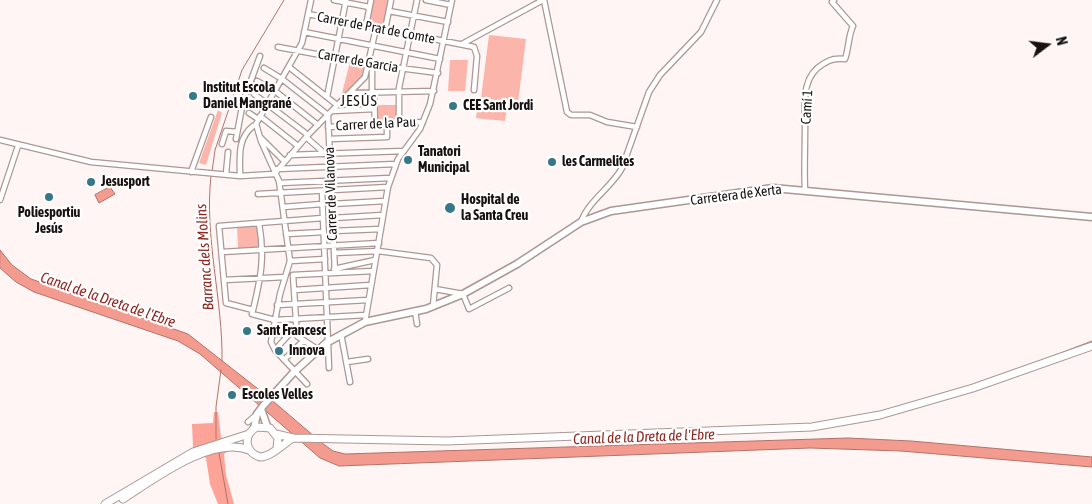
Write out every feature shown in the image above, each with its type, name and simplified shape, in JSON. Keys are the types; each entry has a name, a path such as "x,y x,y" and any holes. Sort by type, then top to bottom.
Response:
{"main road":[{"name":"Carretera de Xerta","path":"366,318 415,311 464,294 517,264 580,222 611,211 772,188 1092,217"},
{"path":"249,450 248,434 270,399 317,349 366,318"},
{"path":"261,412 267,426 276,434 293,438 447,441 812,427 887,413 1006,378 1092,346"},
{"path":"252,425 267,426"},
{"path":"105,504 193,452 248,434"},
{"path":"276,434 277,448"},
{"path":"114,504 196,456 228,446 249,450 256,456 264,457 293,438"}],"street":[{"path":"307,384 275,350 272,342 277,305 290,261 280,183 274,174 274,168 259,136 256,124 298,50 311,0"},
{"path":"334,0 369,6"},
{"path":"366,25 371,0"},
{"path":"385,30 391,0"},
{"path":"399,123 399,92 417,0"},
{"path":"259,223 264,250 261,278 252,314 275,320 327,317 366,318 390,178 403,152 423,122 434,92 452,3 426,0"},
{"path":"462,44 544,0 567,112 571,115 590,115 607,122 638,126"},
{"path":"580,222 603,191 617,178 638,126 642,108 649,92 660,75 701,32 717,0"},
{"name":"Camí 1","path":"805,190 804,108 809,80 817,68 824,63 836,58 845,59 849,48 849,36 854,26 841,14 832,2 834,0"},
{"path":"327,97 346,1"},
{"path":"389,11 448,22"},
{"name":"Carrer de Prat de Comte","path":"308,14 462,44"},
{"path":"375,124 371,64 376,28"},
{"path":"304,32 440,59"},
{"path":"462,44 474,47 477,51 474,90"},
{"name":"Carrer de Garcia","path":"278,46 371,64 438,73"},
{"path":"236,139 242,102 260,56"},
{"path":"274,174 290,154 365,77 371,64"},
{"path":"289,67 338,105"},
{"path":"264,68 282,79 328,115"},
{"path":"258,80 318,125"},
{"path":"350,93 434,92"},
{"path":"254,94 268,103 324,153"},
{"path":"332,111 374,109"},
{"path":"249,113 259,117 298,146"},
{"name":"Carrer de Vilanova","path":"328,115 334,271"},
{"path":"191,172 212,117"},
{"name":"Carrer de la Pau","path":"328,127 423,122"},
{"path":"329,139 387,137 387,123"},
{"path":"240,176 240,148 245,133 253,126"},
{"path":"222,144 226,131 237,132"},
{"path":"259,136 284,161"},
{"path":"0,140 18,146 91,162 240,176 274,174"},
{"path":"0,200 18,146"},
{"path":"232,147 240,148"},
{"path":"226,174 228,152"},
{"path":"290,154 403,152"},
{"path":"277,169 396,164"},
{"path":"280,183 390,178"},
{"path":"258,194 388,188"},
{"path":"322,191 328,302 329,368"},
{"path":"332,204 385,201"},
{"path":"283,207 322,204"},
{"path":"332,218 383,215"},
{"path":"253,310 226,303 219,226 323,218"},
{"path":"333,231 381,229"},
{"path":"286,234 324,232"},
{"path":"222,252 379,243"},
{"path":"334,253 378,251 432,258 436,263 433,306"},
{"path":"290,261 325,259"},
{"path":"317,349 303,341 297,333 293,275 326,274 376,260"},
{"path":"334,271 373,271"},
{"path":"224,280 285,277"},
{"path":"294,290 371,285"},
{"path":"435,289 464,294 469,309 509,288"},
{"path":"277,305 368,300"},
{"path":"415,311 417,324"},
{"path":"273,334 327,332"},
{"path":"275,350 290,333"},
{"path":"341,334 350,382"},
{"path":"284,360 303,341"},
{"path":"347,362 368,359"}],"shaded area":[{"path":"373,0 390,0 383,27 368,23"},
{"path":"489,35 526,39 518,103 481,98"},
{"path":"450,60 468,60 465,91 448,91"},
{"path":"350,62 367,65 364,76 341,97"},
{"path":"478,104 507,107 505,121 476,118"},
{"path":"376,105 397,105 397,119 376,120"},
{"path":"218,110 222,113 206,165 199,163"},
{"path":"110,187 115,194 99,203 95,195"},
{"path":"255,224 258,227 260,245 257,248 238,249 237,226"},
{"path":"0,250 12,265 31,279 188,334 267,396 322,443 333,451 345,454 848,438 911,441 1092,457 1092,467 901,451 810,448 339,466 320,458 200,354 178,341 34,292 16,282 0,268"},
{"path":"214,412 218,412 221,437 231,449 224,454 226,475 234,504 218,504 210,484 206,458 193,447 192,424 213,423"}],"waterway":[{"name":"Barranc dels Molins","path":"212,172 215,150 242,70 284,0"},
{"name":"Barranc dels Molins","path":"211,176 210,222 222,338 222,361"},
{"path":"1053,356 1092,341"},
{"name":"Barranc dels Molins","path":"216,439 216,407 221,370"},
{"name":"Barranc dels Molins","path":"219,453 228,504"}],"place":[{"name":"Institut Escola Daniel Mangrané","path":"193,96"},
{"name":"CEE Sant Jordi","path":"453,106"},
{"name":"Tanatori Municipal","path":"408,160"},
{"name":"les Carmelites","path":"552,162"},
{"name":"Jesusport","path":"91,182"},
{"name":"Poliesportiu Jesús","path":"49,197"},
{"name":"Hospital de la Santa Creu","path":"450,208"},
{"name":"Sant Francesc","path":"247,331"},
{"name":"Innova","path":"279,351"},
{"name":"Escoles Velles","path":"232,395"}],"district":[{"name":"JESÚS","path":"359,101"}],"water label":[{"name":"Canal de la Dreta de l'Ebre","path":"108,300"},
{"name":"Canal de la Dreta de l'Ebre","path":"644,437"}]}
